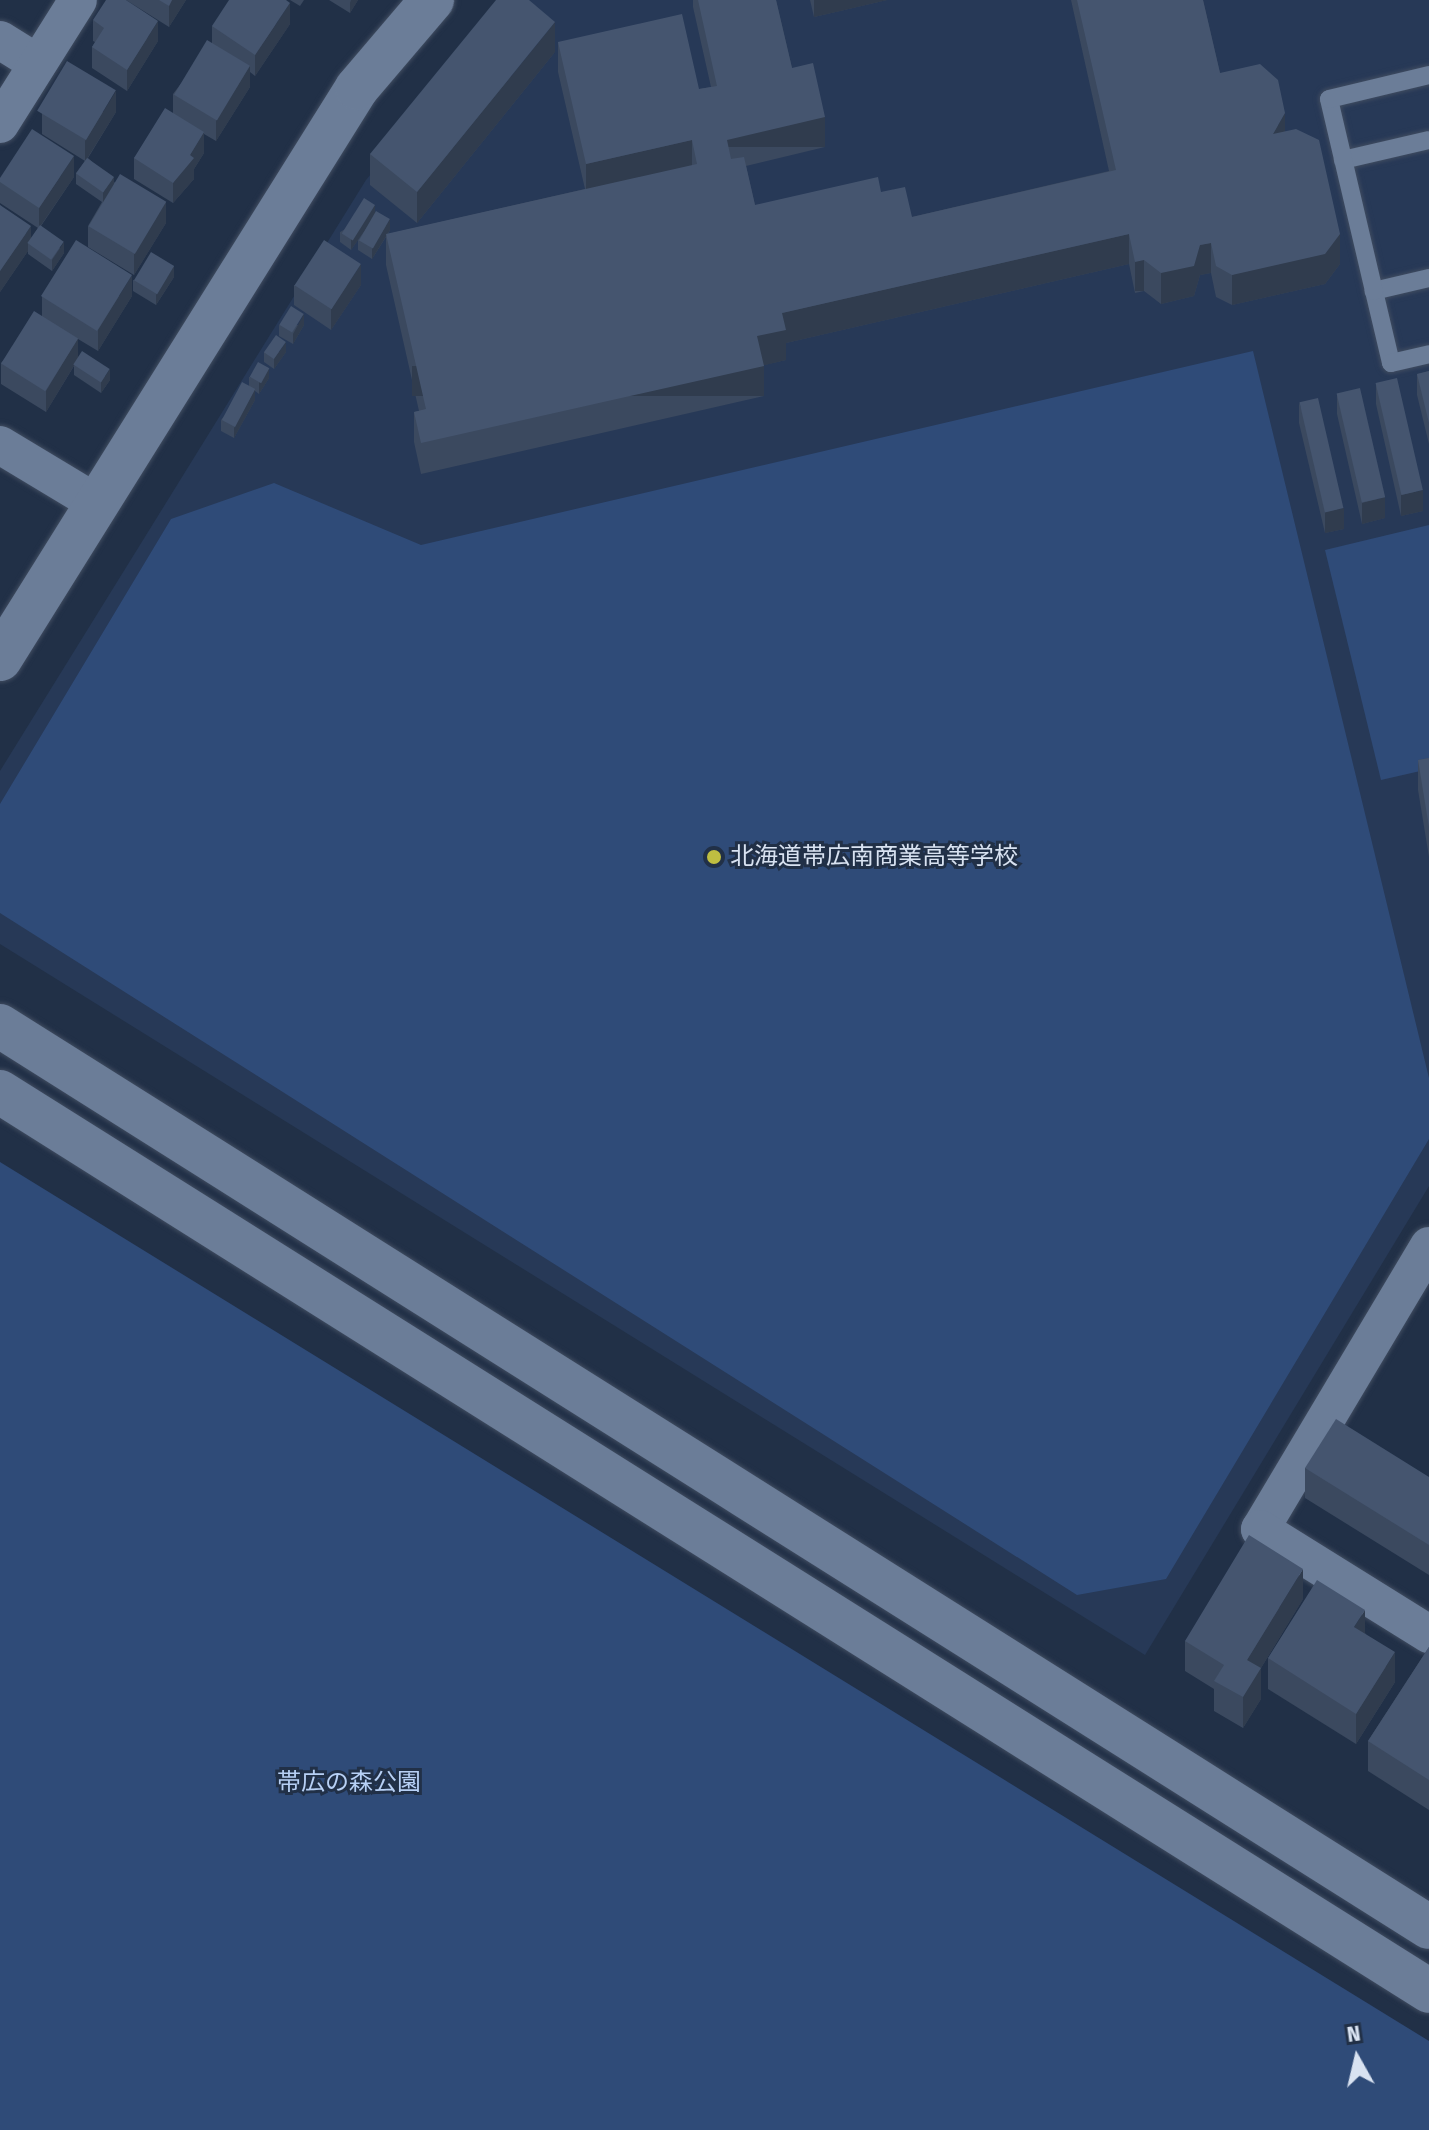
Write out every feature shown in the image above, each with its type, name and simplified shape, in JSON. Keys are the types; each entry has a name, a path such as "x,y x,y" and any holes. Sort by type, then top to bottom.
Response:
{"street":[{"path":"0,124 78,0"},
{"path":"0,659 357,88 432,0"},
{"path":"0,40 37,63"},
{"path":"0,445 96,503"},
{"path":"0,1026 1429,1927"},
{"path":"0,1092 1428,1987"},
{"path":"1429,1246 1260,1529 1429,1634"}],"lane":[{"path":"1429,75 1329,99 1391,363 1429,354"},
{"path":"1343,160 1429,140"},
{"path":"1374,291 1429,278"}],"shaded area":[{"name":"北海道帯広南商業高等学校","path":"515,0 1429,0 1429,1186 1145,1655 0,944 0,771 366,180"}],"green space":[{"name":"北海道帯広南商業高等学校","path":"1253,351 1429,1078 1429,1139 1166,1579 1077,1595 0,913 0,804 171,519 274,483 421,545"},
{"path":"1429,525 1429,769 1381,780 1325,550"},
{"name":"帯広の森公園","path":"0,1162 1429,2041 1429,2130 0,2130"}],"building":[{"path":"106,0 126,0 158,21 127,70 92,47 104,28 93,20"},
{"path":"229,0 286,0 290,3 255,55 212,26"},
{"path":"496,0 529,0 555,22 417,192 370,154"},
{"path":"698,0 776,0 792,68 813,63 825,117 727,140 731,159 744,157 755,205 878,177 881,192 905,187 912,217 1116,170 1077,0 1203,0 1220,73 1260,64 1278,80 1285,113 1273,134 1296,129 1319,140 1340,234 1325,254 1232,275 1216,266 1211,243 1200,245 1194,266 1161,273 1144,260 1135,262 1129,234 782,313 786,330 757,336 764,366 421,443 414,412 426,409 386,234 697,164 692,140 586,164 558,42 682,14 699,89 717,86"},
{"path":"207,40 250,66 217,121 174,95"},
{"path":"67,61 116,90 86,140 37,111"},
{"path":"165,108 204,132 190,155 194,158 173,183 134,158"},
{"path":"32,129 74,156 39,208 0,182"},
{"path":"87,158 114,177 103,192 76,174"},
{"path":"120,174 166,202 135,254 89,226"},
{"path":"364,198 375,205 353,241 342,234"},
{"path":"0,205 31,226 0,271"},
{"path":"376,211 390,219 373,248 359,240"},
{"path":"40,225 64,242 51,260 27,243"},
{"path":"76,240 132,275 97,331 41,296"},
{"path":"324,240 361,264 331,309 295,285"},
{"path":"151,252 174,266 157,294 134,280"},
{"path":"291,306 304,314 292,333 279,325"},
{"path":"34,311 78,339 45,391 1,364"},
{"path":"276,335 286,342 274,359 264,352"},
{"path":"82,351 110,369 101,382 73,364"},
{"path":"258,362 269,368 261,383 250,377"},
{"path":"1429,371 1429,423 1417,374"},
{"path":"1397,378 1423,490 1401,495 1376,383"},
{"path":"242,382 255,389 235,427 222,420"},
{"path":"1360,388 1385,497 1362,503 1337,393"},
{"path":"1318,398 1343,508 1325,512 1299,402"},
{"path":"1429,758 1429,827 1418,760"},
{"path":"1336,1419 1429,1477 1429,1545 1305,1468"},
{"path":"1249,1535 1303,1569 1247,1660 1261,1668 1243,1697 1214,1681 1224,1665 1185,1641"},
{"path":"1317,1580 1365,1610 1354,1627 1395,1652 1356,1714 1268,1658"},
{"path":"1429,1647 1429,1780 1368,1741"}],"place":[{"name":"北海道帯広南商業高等学校","path":"714,857"}]}
